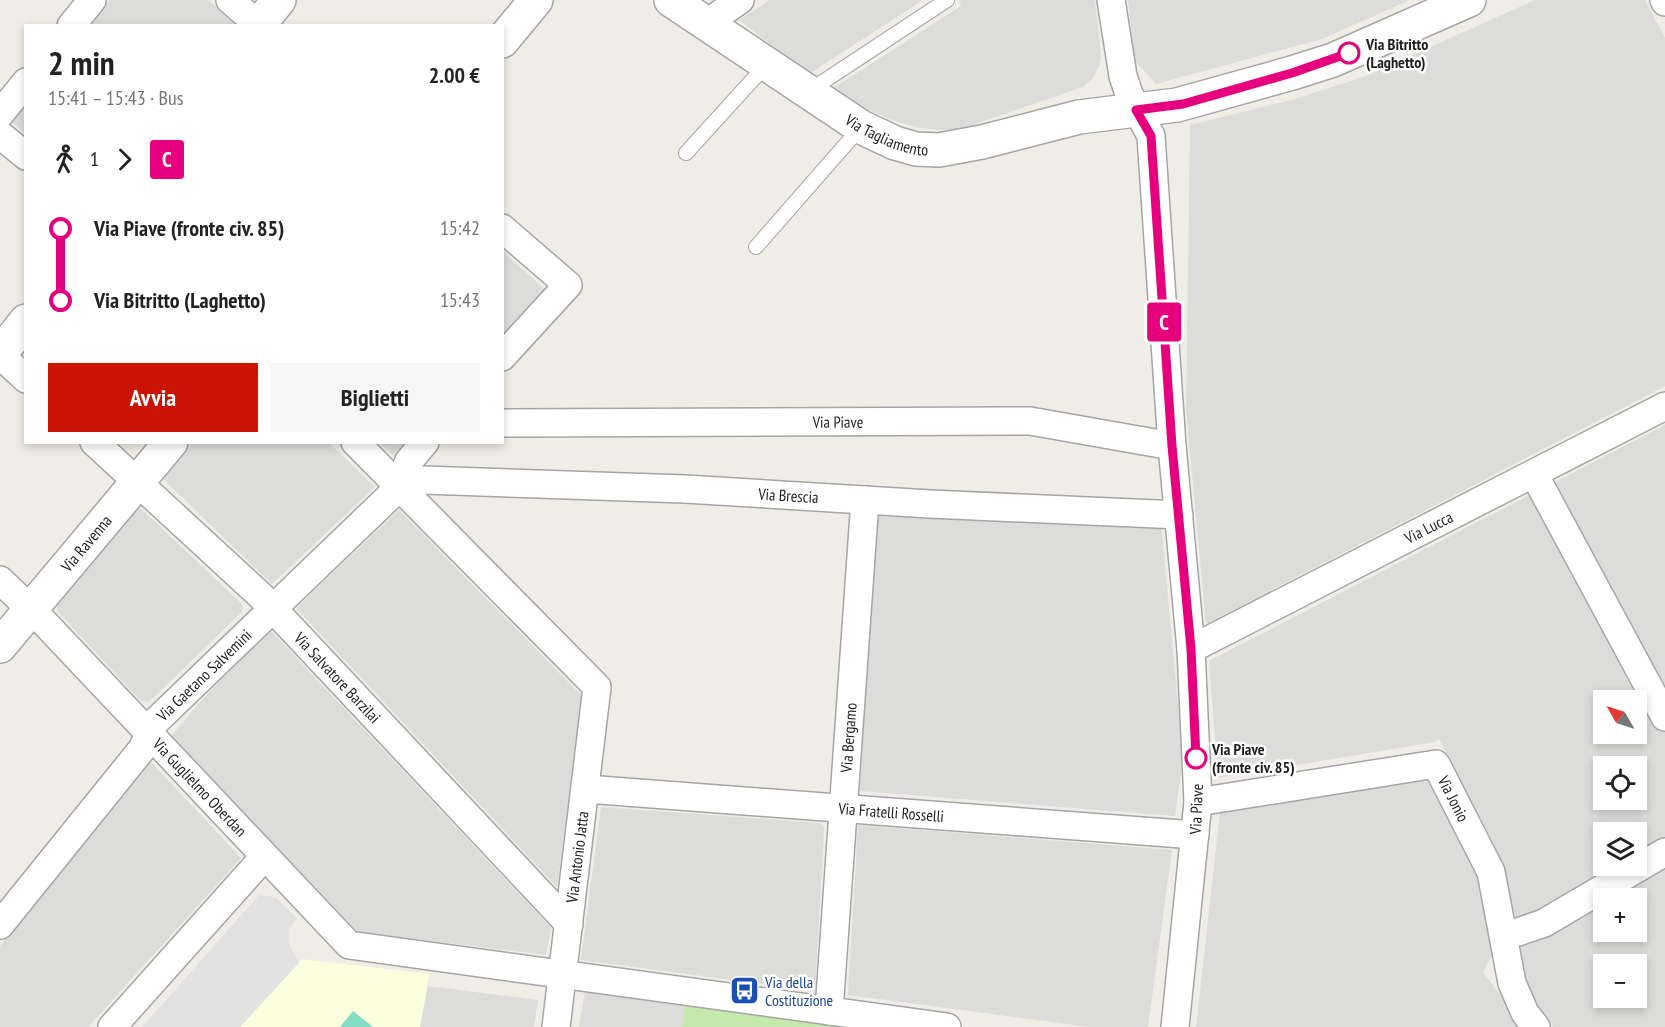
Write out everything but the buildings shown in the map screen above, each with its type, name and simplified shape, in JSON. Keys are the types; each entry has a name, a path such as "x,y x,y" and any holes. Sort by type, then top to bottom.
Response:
{"street":[{"path":"73,24 92,0"},
{"path":"230,0 264,19"},
{"path":"504,39 536,0"},
{"name":"Via Tagliamento","path":"671,0 861,127 895,143 916,149 939,150 974,144 1079,117 1183,104 1323,63 1469,0"},
{"path":"707,23 740,0"},
{"name":"Via Piave","path":"1111,0 1123,76 1136,110 1151,136 1172,446 1191,649 1198,802 1175,1027"},
{"path":"0,114 24,84"},
{"path":"0,135 24,154"},
{"path":"504,230 568,285 504,355"},
{"path":"24,324 0,355 24,377"},
{"name":"Via Lucca","path":"1191,649 1665,406"},
{"name":"Via Piave","path":"504,423 1030,421 1172,446"},
{"name":"Via Salvatore Barzilai","path":"96,444 272,608 569,924"},
{"name":"Via Ravenna","path":"0,646 169,444"},
{"path":"358,444 399,484"},
{"name":"Via Gaetano Salvemini","path":"0,925 142,749 155,722 389,497 399,484 409,461 423,444"},
{"path":"1534,474 1665,717"},
{"name":"Via Brescia","path":"399,484 424,480 447,480 685,489 1179,515"},
{"name":"Via Antonio Jatta","path":"399,484 597,687 556,1027"},
{"name":"Via Bergamo","path":"829,1011 865,500"},
{"name":"Via Guglielmo Oberdan","path":"0,580 349,945 563,974"},
{"name":"Via Jonio","path":"1198,802 1436,764 1491,872 1512,982 1525,1013 1536,1027"},
{"name":"Via Fratelli Rosselli","path":"586,789 1195,835"},
{"path":"1503,933 1518,932 1544,923 1665,852"},
{"path":"112,1027 264,857"},
{"path":"563,974 947,1027"}],"lane":[{"path":"807,92 947,0"},
{"path":"686,153 767,64"},
{"path":"756,247 861,127"}],"shaded area":[{"path":"110,0 208,0 238,24 91,24"},
{"path":"770,0 923,0 809,74 739,20"},
{"path":"959,0 1095,0 1101,56 1093,78 1083,87 955,131 919,128 892,120 832,89 961,6"},
{"path":"1128,0 1410,0 1322,39 1156,84 1135,61"},
{"path":"1535,0 1645,0 1665,38 1665,386 1206,624 1186,409 1190,125 1295,99 1366,76"},
{"path":"24,106 24,132 12,122"},
{"path":"504,253 547,291 504,340"},
{"path":"1665,425 1665,1027 1553,1027 1533,1000 1526,980 1515,916 1492,840 1439,739 1434,742 1218,778 1209,661"},
{"path":"192,444 330,444 375,487 272,584 163,479"},
{"path":"381,444 411,444 397,459"},
{"path":"139,507 243,607 242,612 149,702 141,701 58,612 57,607"},
{"path":"399,510 582,696 557,887 296,608"},
{"path":"877,510 1161,523 1183,758 1175,816 860,791"},
{"path":"271,631 551,928 546,955 358,932 171,736 208,693"},
{"path":"151,762 241,858 88,1027 0,1027 0,946"},
{"path":"1428,778 1476,865 1495,951 1483,972 1524,1027 1196,1027 1220,813"},
{"path":"601,807 823,825 815,991 581,960"},
{"path":"858,825 1172,850 1148,1027 1089,1027 848,995"},
{"path":"259,895 275,897 297,918 290,928 289,935 290,946 299,963 240,1027 142,1027"},
{"path":"302,959 429,974 420,1027 240,1027"},
{"path":"428,986 538,1000 534,1027 420,1027"},
{"path":"585,991 685,1005 682,1027 579,1027"}],"green space":[{"path":"685,1005 853,1027 682,1027"},
{"path":"353,1011 373,1027 340,1027"}],"bus line":[{"name":"C","path":"1196,758 1191,649 1172,446 1151,136 1136,110 1183,104 1292,73 1349,53"}],"place":[{"name":"Via Bitritto (Laghetto)","path":"1349,53"},
{"name":"Via Piave (fronte civ. 85)","path":"1196,758"},
{"name":"Via della Costituzione","path":"744,991"}]}
